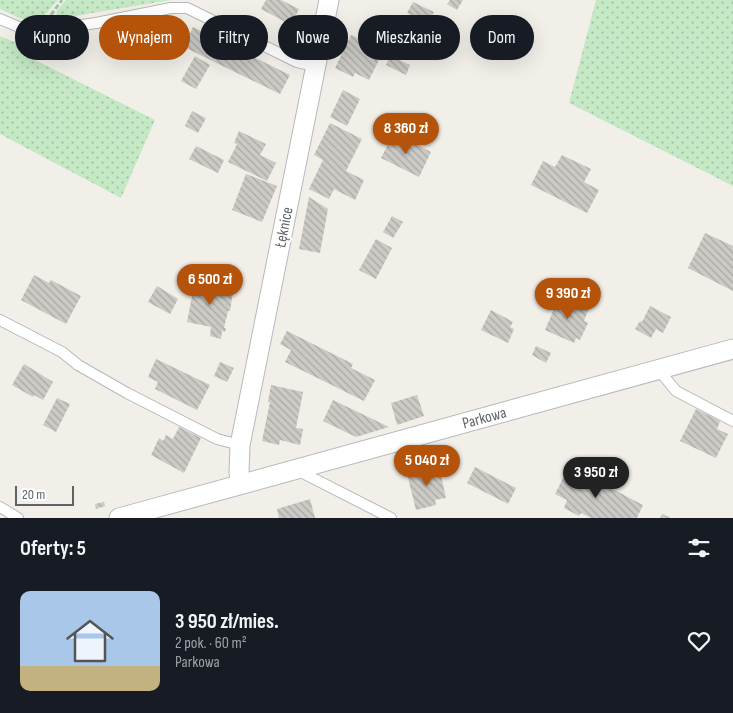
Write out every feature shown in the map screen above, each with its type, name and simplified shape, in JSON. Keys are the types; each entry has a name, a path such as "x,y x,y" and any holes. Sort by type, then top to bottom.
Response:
{"street":[{"name":"Łęknice","path":"241,483 238,462 240,445 329,0"},
{"name":"Parkowa","path":"120,518 294,468 733,349"}],"lane":[{"path":"0,19 24,29 41,31 96,23 171,8 187,8 297,62 316,66"},
{"path":"0,320 62,352 82,368 172,417 217,439 240,445"},
{"path":"658,369 676,391 733,421"},
{"path":"294,468 391,518"},
{"path":"0,507 18,518"}],"green space":[{"path":"0,0 58,0 44,15 15,16 0,9"},
{"path":"66,0 171,0 80,15 56,15 57,11"},
{"path":"596,0 733,0 733,186 569,103"},
{"path":"0,36 15,42 15,60 35,60 155,120 121,198 0,134"}],"building":[{"path":"266,0 281,0 299,9 296,15 278,15 278,18 261,9"},
{"path":"450,0 463,0 457,10 447,4"},
{"path":"413,2 434,12 432,15 411,15 407,13"},
{"path":"193,27 200,30 200,55 190,50 190,34"},
{"path":"351,35 358,38 358,60 379,60 369,80 355,73 353,77 335,68 339,60 348,60 348,41"},
{"path":"195,56 210,65 196,89 181,81"},
{"path":"211,60 260,60 290,75 280,94"},
{"path":"388,60 399,60 410,65 406,75 386,65"},
{"path":"343,90 360,99 347,126 330,117"},
{"path":"192,111 206,118 198,133 185,126"},
{"path":"330,123 362,139 346,171 364,180 355,200 334,189 329,199 309,189 323,160 314,155"},
{"path":"239,131 266,144 260,155 276,163 267,181 228,162 237,144 234,143"},
{"path":"394,133 431,152 419,177 381,158"},
{"path":"196,146 224,160 218,173 189,159"},
{"path":"562,155 591,169 584,182 599,190 587,213 531,185 543,161 555,167"},
{"path":"246,174 277,186 262,222 232,210"},
{"path":"309,197 328,209 320,253 299,249"},
{"path":"392,216 403,222 393,238 383,232"},
{"path":"705,233 733,246 733,291 688,268"},
{"path":"376,239 392,248 376,279 359,270"},
{"path":"34,275 49,283 51,280 81,296 66,324 21,300"},
{"path":"202,276 218,280 216,288 228,289 233,292 230,311 228,311 224,328 226,328 225,332 222,331 221,339 210,336 211,327 187,322 195,283 200,284"},
{"path":"157,286 178,299 170,314 148,302"},
{"path":"560,295 589,308 584,321 588,323 580,340 576,338 574,343 545,330"},
{"path":"650,306 671,317 663,333 656,329 651,338 635,329 640,321 642,322"},
{"path":"491,310 513,322 510,327 514,329 508,343 481,330"},
{"path":"287,331 353,364 351,368 375,380 364,401 285,362 291,350 280,344"},
{"path":"536,346 551,353 546,363 532,355"},
{"path":"156,359 210,385 197,410 155,389 158,382 148,377"},
{"path":"220,362 234,368 227,382 214,376"},
{"path":"24,364 53,382 43,400 34,395 33,397 12,385"},
{"path":"271,385 303,392 296,428 303,429 300,445 280,440 279,445 262,441 270,402 268,402"},
{"path":"417,395 424,416 397,425 391,403"},
{"path":"57,398 70,404 56,432 43,425"},
{"path":"333,400 389,427 356,437 323,421"},
{"path":"696,409 720,421 717,429 728,434 716,458 680,441"},
{"path":"179,427 201,438 184,473 151,455 159,438 163,441 166,435 173,439"},
{"path":"439,466 446,498 435,500 436,505 416,510 407,474"},
{"path":"475,467 516,488 508,504 467,483"},
{"path":"573,472 584,478 586,475 643,505 637,518 591,518 581,513 579,516 564,508 567,500 555,494 564,476"},
{"path":"310,499 315,518 279,518 277,509"},
{"path":"104,502 105,506 96,509 95,504"},
{"path":"662,514 671,518 660,518"}]}
